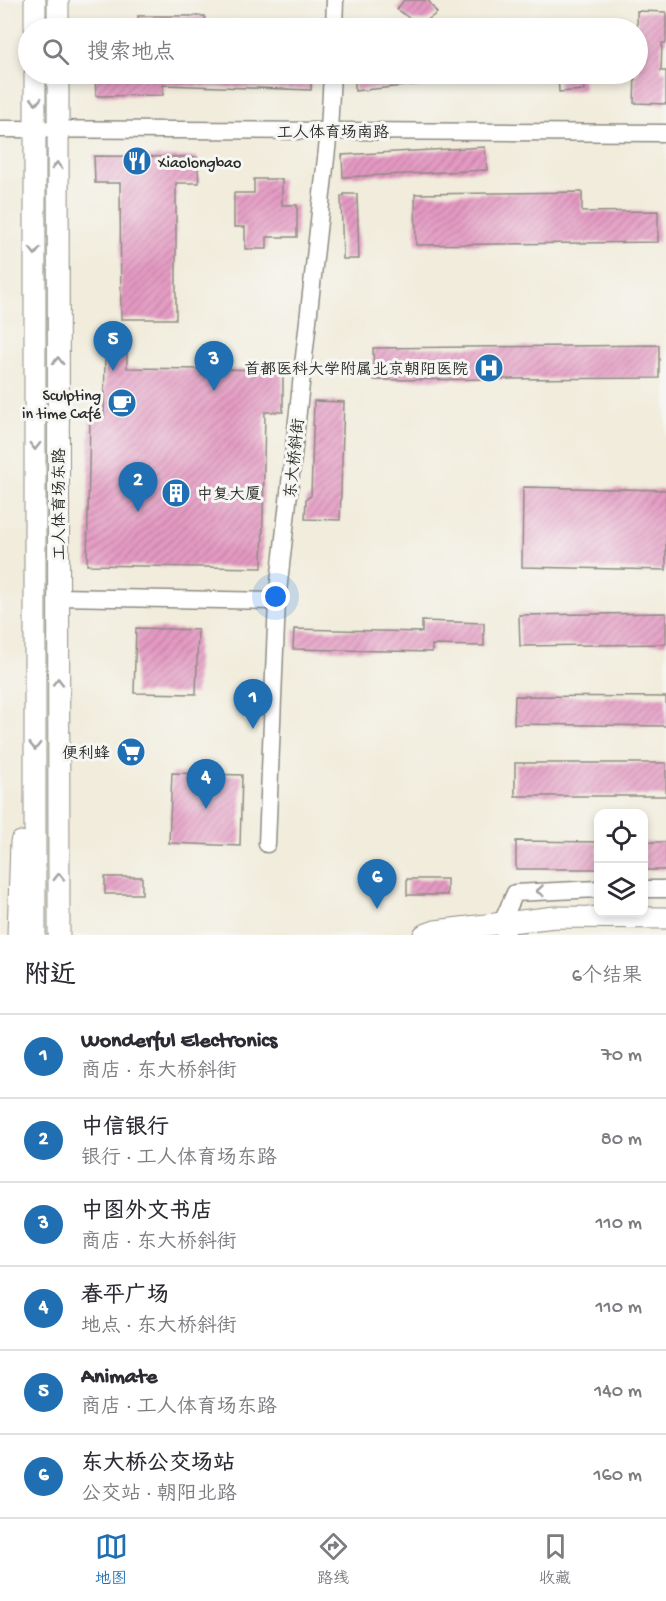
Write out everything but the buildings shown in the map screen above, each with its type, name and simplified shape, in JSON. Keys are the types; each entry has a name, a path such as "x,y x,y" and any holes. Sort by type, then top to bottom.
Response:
{"main road":[{"path":"35,0 35,18"},
{"path":"58,0 58,18"},
{"name":"工人体育场东路","path":"35,84 35,935"},
{"name":"工人体育场东路","path":"58,84 59,935"},
{"path":"18,935 21,831 35,813"},
{"path":"502,931 555,917 666,918"},
{"path":"424,935 435,932 502,931 535,935"}],"street":[{"path":"334,18 335,0"},
{"name":"东大桥斜街","path":"267,844 277,601 329,131 331,84"},
{"name":"工人体育场南路","path":"0,129 666,133"},
{"path":"58,597 277,601"},
{"path":"502,931 515,893 594,889"},
{"path":"648,889 666,889"}],"place":[{"name":"Xiaolongbao","path":"137,161"},
{"name":"首都医科大学附属北京朝阳医院","path":"489,368"},
{"name":"Animate","path":"113,371"},
{"name":"中图外文书店","path":"214,391"},
{"name":"Sculpting in time Café","path":"122,403"},
{"name":"中复大厦","path":"176,493"},
{"name":"中信银行","path":"138,512"},
{"name":"Wonderful Electronics","path":"253,729"},
{"name":"便利蜂","path":"131,752"},
{"name":"春平广场","path":"206,809"},
{"name":"东大桥公交场站","path":"377,909"}]}
